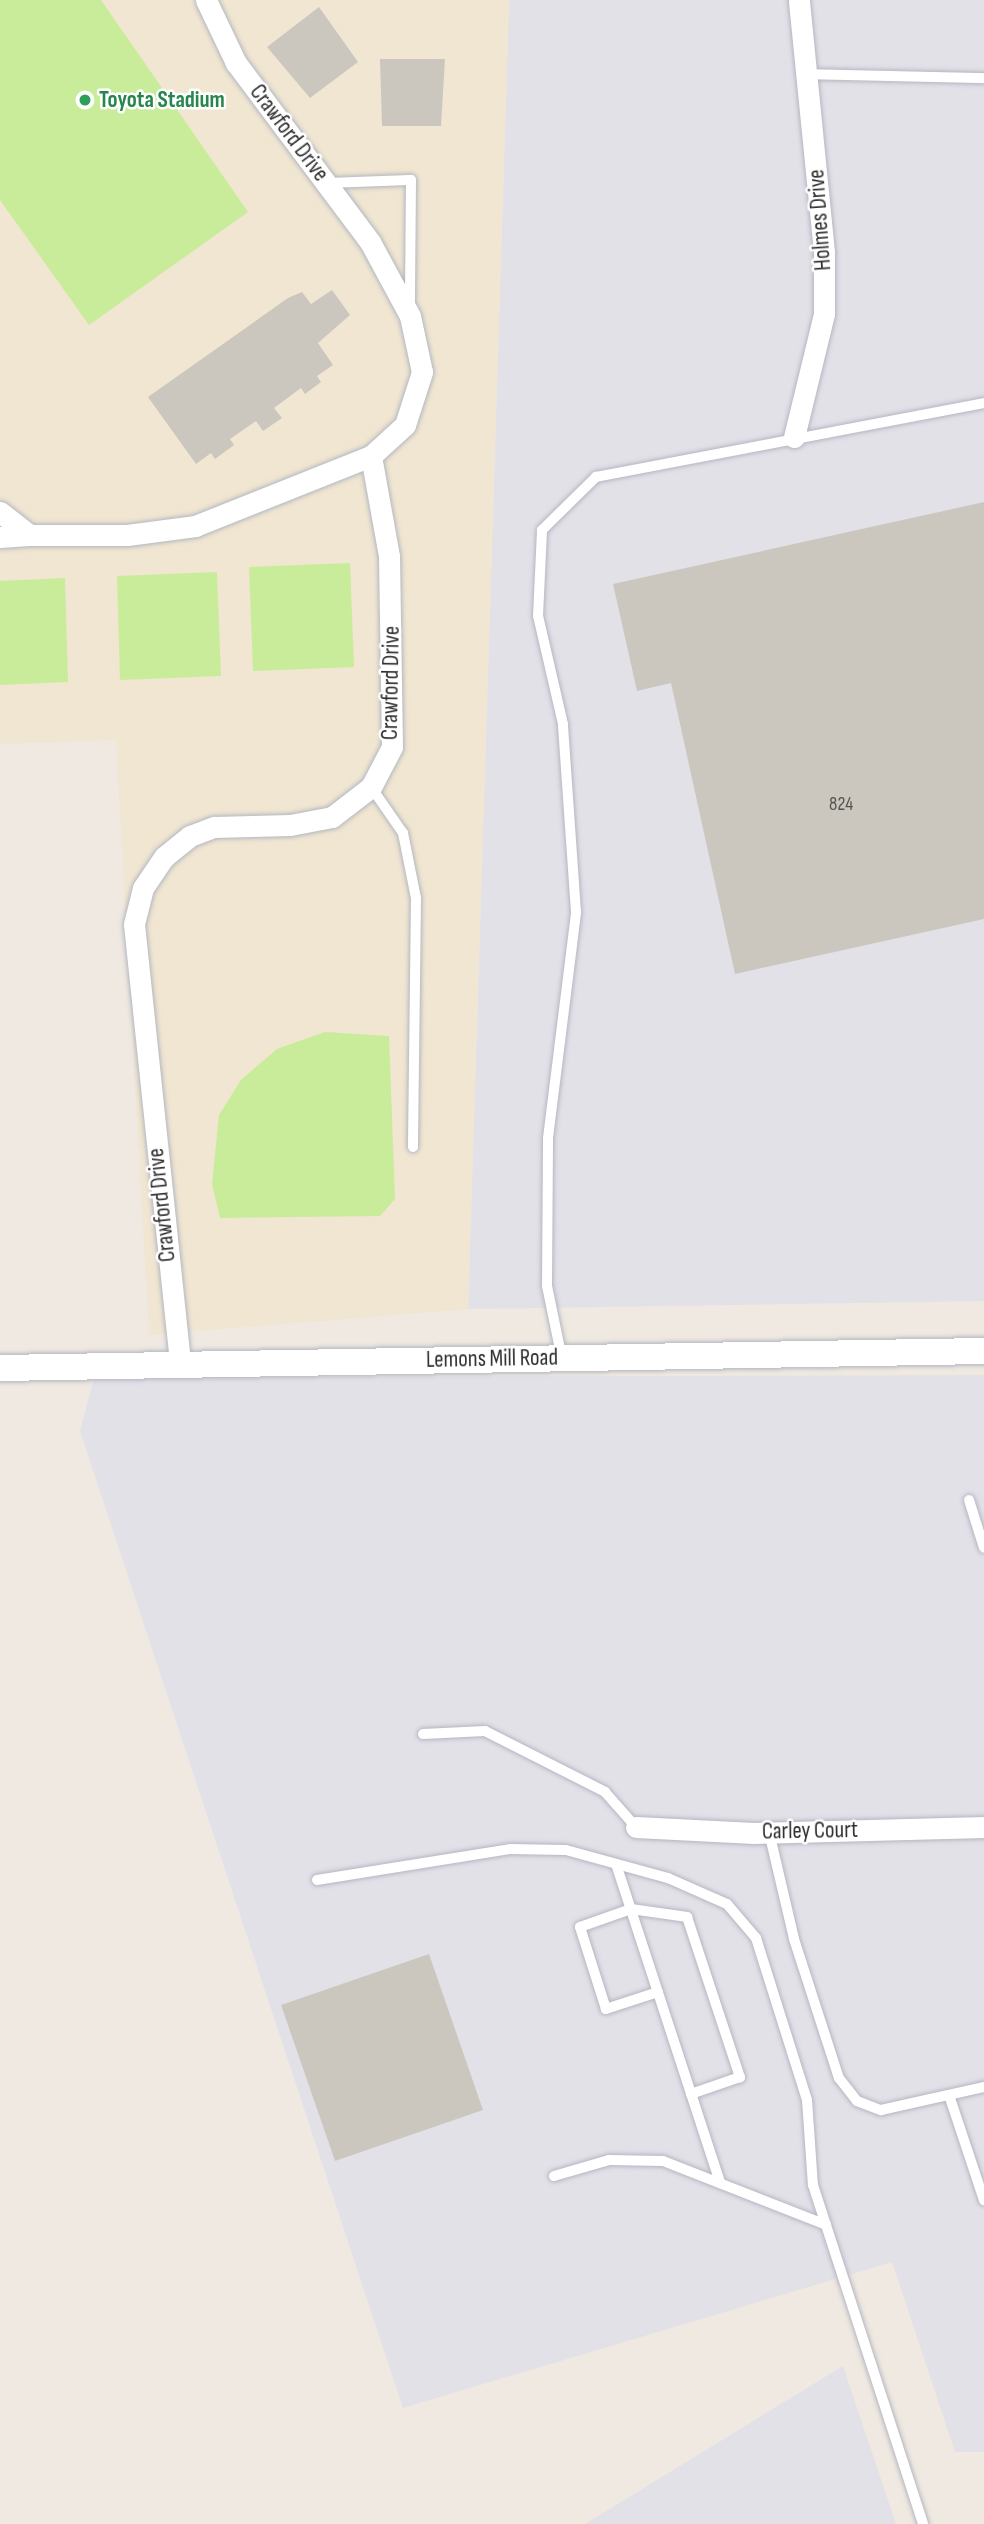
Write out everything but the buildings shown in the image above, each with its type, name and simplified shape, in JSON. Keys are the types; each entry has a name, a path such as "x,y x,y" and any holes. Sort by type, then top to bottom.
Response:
{"street":[{"name":"Crawford Drive","path":"180,1362 137,980 134,924 143,888 164,857 190,836 214,827 290,824 332,817 372,787 392,747 394,685 389,556 370,456 405,425 422,372 410,316 370,242 236,63 206,0"},
{"name":"Holmes Drive","path":"794,437 824,314 824,252 799,0"},
{"path":"0,537 127,535 195,526 370,456"},
{"path":"0,512 29,535"},
{"name":"Lemons Mill Road","path":"0,1368 180,1362 562,1359 984,1350"},
{"name":"Carley Court","path":"636,1827 769,1832 984,1827"}],"lane":[{"path":"806,74 984,78"},
{"path":"326,183 411,180 410,316"},
{"path":"562,1359 547,1286 548,1138 576,912 563,723 538,615 542,530 596,477 794,437 984,403"},
{"path":"372,787 403,833 416,898 413,1147"},
{"path":"969,1500 984,1548"},
{"path":"423,1734 485,1731 605,1793 636,1827"},
{"path":"769,1832 794,1939 839,2078 857,2101 881,2110 984,2087"},
{"path":"317,1880 510,1849 566,1850 668,1878 727,1903 756,1938 807,2100 813,2185 923,2524"},
{"path":"616,1864 720,2183"},
{"path":"658,1992 606,2009 580,1927 631,1909 687,1917 740,2077 691,2094"},
{"path":"949,2095 984,2200"},
{"path":"554,2176 608,2160 663,2161 826,2225"}],"shaded area":[{"path":"0,0 509,0 468,1309 149,1335 116,740 0,744"},
{"path":"509,0 984,0 984,1301 468,1309"},
{"path":"984,1375 984,2452 955,2452 892,2262 403,2408 80,1431 94,1378"},
{"path":"843,2366 896,2524 585,2524"}],"green space":[{"name":"Toyota Stadium","path":"0,0 101,0 248,212 89,325 0,200"},
{"path":"350,563 354,667 253,671 249,567"},
{"path":"217,572 221,676 120,680 117,576"},
{"path":"65,578 68,682 0,685 0,581"},
{"path":"325,1032 389,1036 395,1199 380,1216 220,1218 212,1184 219,1115 241,1080 277,1049"}],"place":[{"name":"Toyota Stadium","path":"85,100"}]}
